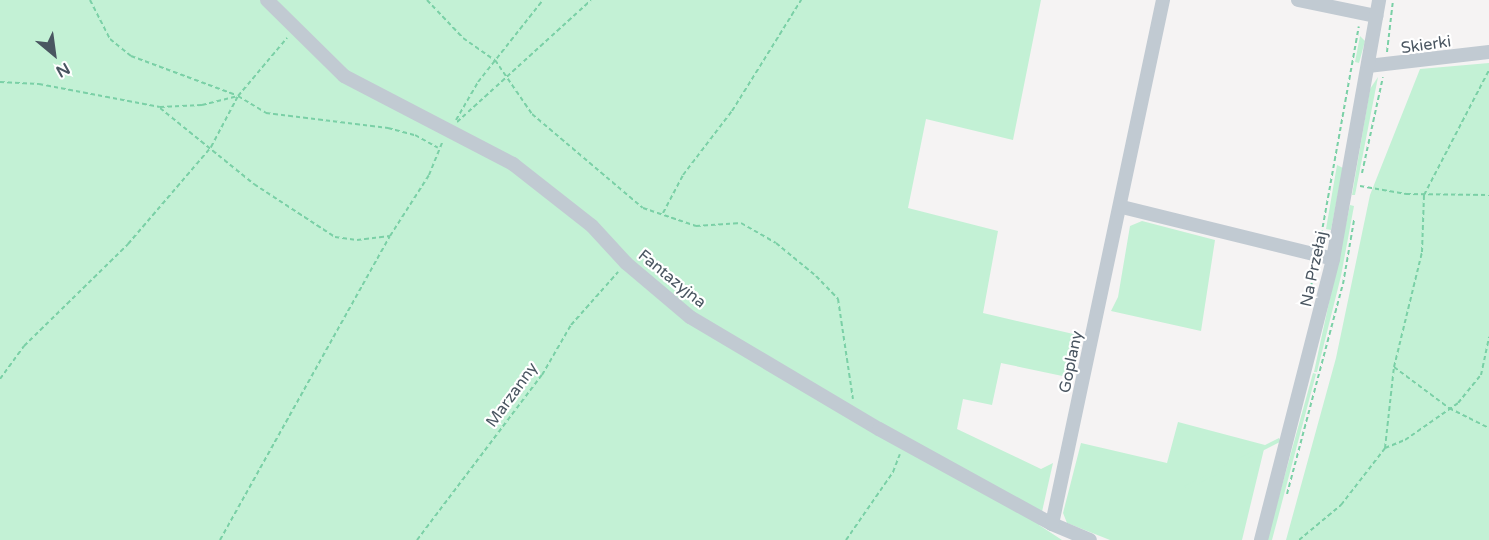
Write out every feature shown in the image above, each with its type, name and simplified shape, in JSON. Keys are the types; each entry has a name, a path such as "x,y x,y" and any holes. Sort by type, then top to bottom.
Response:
{"street":[{"name":"Fantazyjna","path":"267,0 344,76 447,133 513,164 592,226 626,263 690,317 905,443 1052,524 1090,540"},
{"name":"Goplany","path":"1052,524 1122,207 1163,0"},
{"path":"1298,0 1376,16"},
{"name":"Na Przełaj","path":"1261,540 1334,259 1379,0"},
{"name":"Skierki","path":"1368,66 1489,52"},
{"path":"1122,207 1334,259"}],"path":[{"path":"90,0 110,39 131,56 238,96 266,113 388,128 415,135 438,148"},
{"path":"427,0 463,38 495,60 532,114 567,147 599,168 643,208 696,226 741,223 776,243 816,276 838,299 850,393 860,416"},
{"path":"220,540 390,236 429,175 438,148 495,60 543,0"},
{"path":"447,133 506,75 591,0"},
{"path":"663,213 683,175 732,111 801,0"},
{"path":"1387,57 1393,0"},
{"path":"1320,244 1361,14"},
{"path":"0,379 24,346 128,244 211,147 238,96 295,29"},
{"path":"1385,448 1395,367 1422,252 1424,195 1489,70"},
{"path":"0,82 39,84 160,107 202,105 238,96"},
{"path":"160,107 254,184 335,237 357,240 390,236"},
{"path":"1360,186 1424,195 1489,195"},
{"name":"Marzanny","path":"417,540 542,375 571,325 626,263"},
{"path":"1299,540 1341,504 1385,448 1405,440 1449,408 1481,375 1489,337"},
{"path":"1395,367 1449,408 1489,428"},
{"path":"846,540 893,472 905,443"}],"green space":[{"path":"0,0 1041,0 1013,140 926,119 908,208 998,231 983,313 1082,336 1072,378 1001,363 992,405 963,399 957,429 1041,469 1053,463 1039,525 1062,540 0,540"},
{"path":"1360,36 1365,41 1359,63 1355,62"},
{"path":"1489,63 1489,540 1286,540 1336,358 1370,195 1420,69"},
{"path":"1378,77 1355,195 1352,195 1370,89"},
{"path":"1337,165 1343,168 1331,230 1326,229"},
{"path":"1350,205 1354,206 1341,276 1317,372 1314,372"},
{"path":"1142,221 1215,240 1201,331 1111,311 1118,297 1130,226"},
{"path":"1313,373 1316,374 1272,540 1267,540"},
{"path":"1178,422 1265,445 1242,540 1110,540 1067,523 1063,513 1081,443 1167,463"},
{"path":"1279,438 1281,442 1186,490 1185,486"}]}
